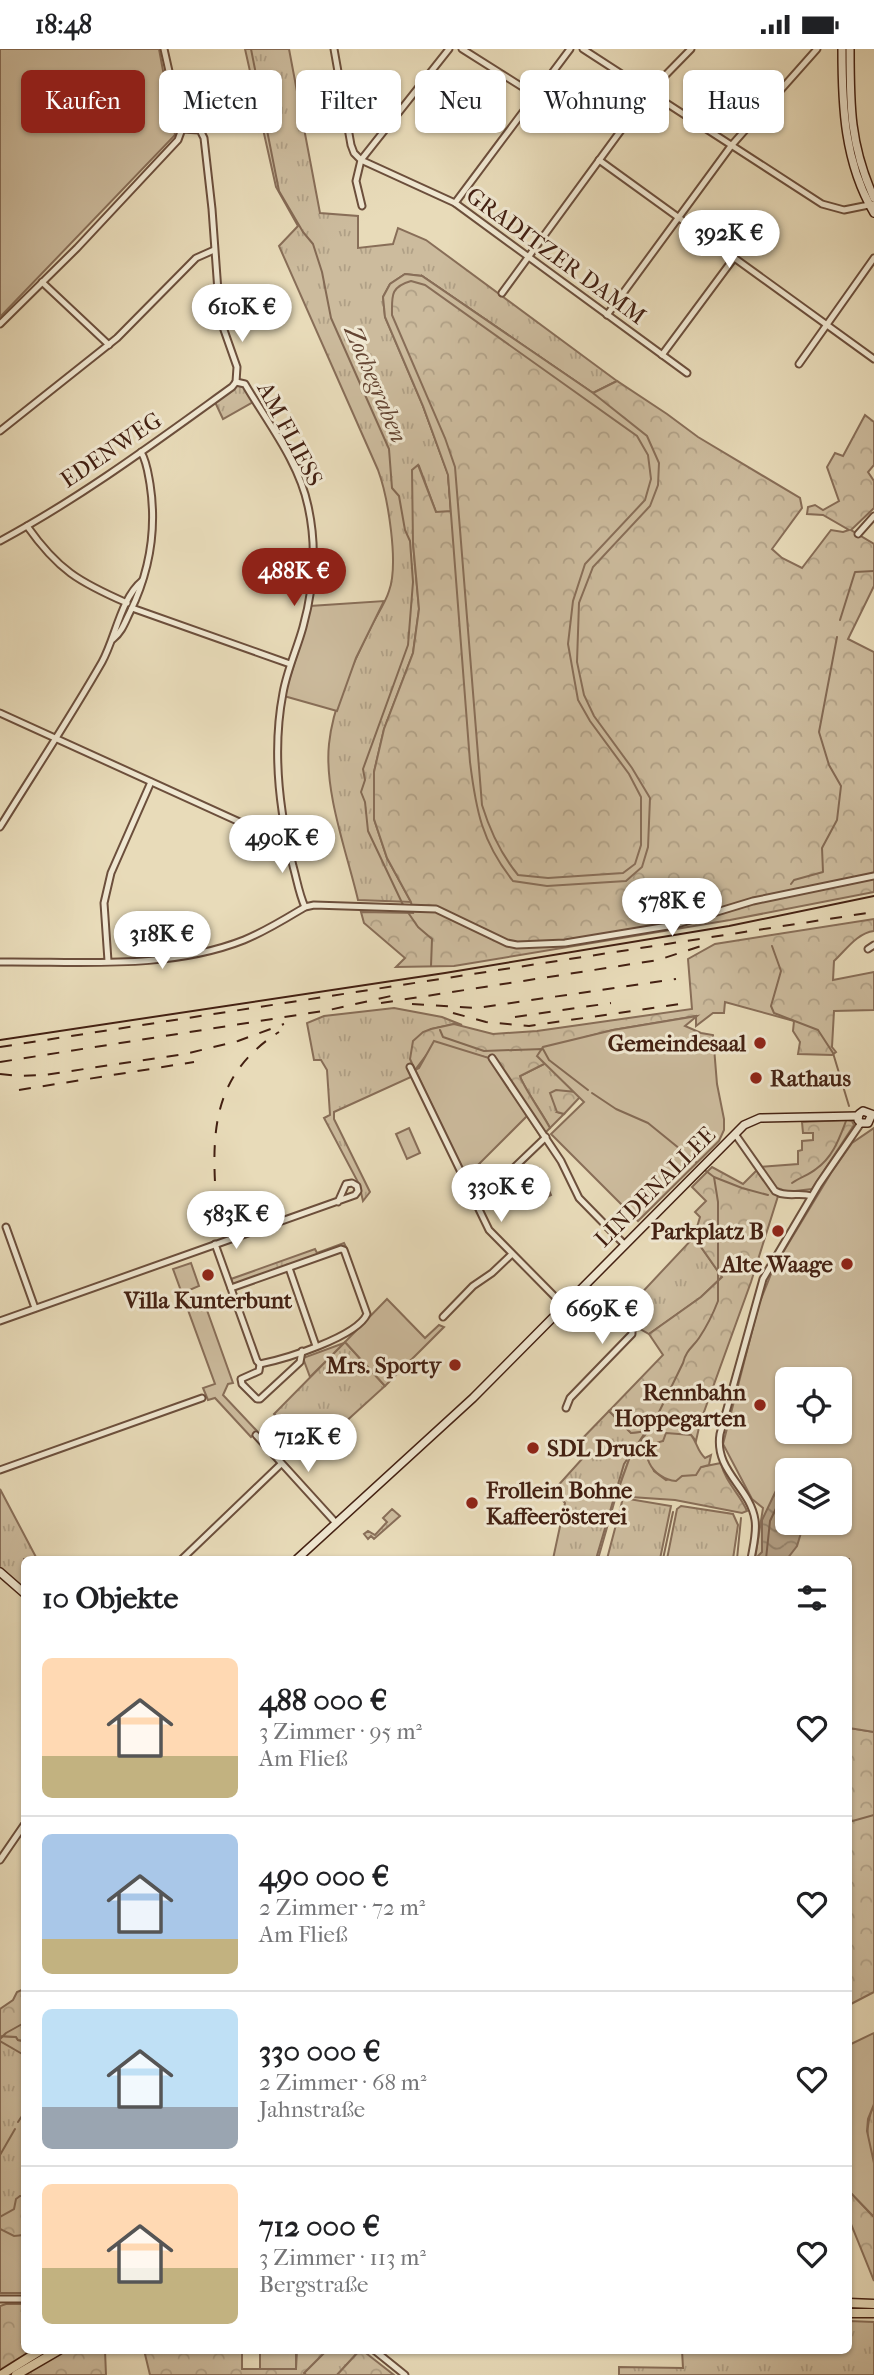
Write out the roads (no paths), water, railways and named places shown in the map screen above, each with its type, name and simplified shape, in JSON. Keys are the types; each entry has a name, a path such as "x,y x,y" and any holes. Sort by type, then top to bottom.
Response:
{"main road":[{"path":"852,2304 874,2304"},
{"path":"852,2313 874,2313"},
{"path":"1,2375 35,2354"},
{"path":"16,2375 52,2354"}],"street":[{"path":"164,49 169,70"},
{"path":"334,49 351,145 360,160"},
{"path":"362,207 356,181 360,160 449,49"},
{"path":"462,49 520,86"},
{"path":"554,70 570,49"},
{"path":"583,49 615,70"},
{"path":"669,72 691,49"},
{"path":"607,315 731,146 817,49"},
{"path":"842,49 843,104 848,143 856,172 873,205"},
{"path":"850,49 850,104 854,141 873,205"},
{"path":"669,105 822,204 844,210 873,205"},
{"path":"455,203 520,115"},
{"path":"0,324 147,175 178,140 181,133"},
{"name":"AM FLIESS","path":"202,133 219,305 224,330 237,367 236,382 245,384 285,453 308,504 313,545 312,582 302,629 282,696 278,777 285,833 305,907"},
{"path":"502,293 619,133"},
{"name":"GRADITZER DAMM","path":"360,160 455,203 687,373"},
{"path":"599,160 874,359"},
{"path":"0,431 109,345 196,258 214,250"},
{"path":"662,355 734,258"},
{"path":"799,364 874,258"},
{"path":"42,282 109,345"},
{"name":"EDENWEG","path":"0,541 141,453 236,382"},
{"path":"0,827 113,639 120,633 129,605 142,581 150,554 153,524 151,491 141,453"},
{"path":"858,534 874,516"},
{"path":"27,526 52,559 80,582 129,605 290,664"},
{"path":"0,713 257,830 285,833"},
{"path":"108,961 104,913 108,883 114,862 151,782"},
{"path":"0,962 108,961 174,957 222,947 256,935 305,907 322,905 436,909 507,943 547,944 674,925 744,903 874,876"},
{"path":"868,950 874,945"},
{"path":"492,1058 561,1161 579,1198 625,1245"},
{"path":"410,1067 489,1230 564,1306"},
{"name":"LINDENALLEE","path":"300,1556 473,1398 749,1122 760,1118 860,1119 865,1111 872,1115"},
{"path":"751,1556 756,1521 751,1507 721,1457 718,1443 720,1434 761,1286 811,1196 860,1119"},
{"path":"735,1134 775,1191 785,1195 811,1196"},
{"path":"475,1205 545,1137"},
{"path":"0,1321 338,1202"},
{"path":"6,1227 35,1308"},
{"path":"215,1244 260,1364 259,1371 241,1379 242,1384 260,1399 300,1362 302,1350"},
{"path":"231,1288 343,1249 367,1314 365,1318 351,1331 316,1346 260,1364"},
{"path":"443,1317 473,1286 512,1254"},
{"path":"289,1268 316,1346"},
{"path":"566,1408 570,1398 632,1334 632,1328 614,1316 585,1285"},
{"path":"0,1470 202,1398"},
{"path":"256,1435 337,1523"},
{"path":"185,1556 281,1464"},
{"path":"0,1571 21,1590"},
{"path":"0,1860 21,1829"},
{"path":"0,2299 21,2299"},
{"path":"379,2354 405,2375"}],"water":[{"path":"775,1493 775,1535 800,1535 797,1546 789,1556 758,1556 762,1552 762,1520"}],"waterway":[{"name":"Zochegraben","path":"251,49 279,191 313,244 322,272 331,318 389,449 392,488 399,496 405,530 410,541 413,582 408,645 363,769 365,780 361,792 365,802 368,831 404,907"},
{"path":"840,620 855,572 874,571"},
{"path":"791,884 794,880 823,872 822,848 837,820 841,786 829,765 819,732 837,637"},
{"name":"Zochegraben","path":"407,911 418,927 432,939 431,966"},
{"path":"772,946 781,971 771,1006 774,1013 818,1030 833,1053 849,1106"},
{"name":"Zochegraben","path":"440,1030 443,1037 484,1051 543,1049 549,1060 588,1090"},
{"name":"Zochegraben","path":"592,1093 616,1109 648,1123 696,1162"},
{"path":"792,1183 827,1159 846,1121"},
{"name":"Zochegraben","path":"597,1556 624,1464 659,1412 686,1355 705,1329 718,1301 718,1202 714,1177 706,1171"},
{"path":"714,1177 768,1195"},
{"path":"664,1556 673,1512"},
{"path":"737,1556 741,1518"},
{"path":"852,1821 874,1815"},
{"path":"0,2039 21,2025"},
{"path":"0,2041 21,2053"},
{"path":"18,2122 21,2118"},
{"path":"0,2155 15,2129"}],"tram line":[{"path":"0,1040 445,973 729,926 874,896"}],"railway":[{"path":"0,1047 874,912"},
{"path":"381,1003 658,960 701,946"},
{"path":"412,1004 477,1008 676,979"},
{"path":"0,1062 329,1010 391,996"},
{"path":"515,1017 611,1003"},
{"path":"453,1013 486,1022 529,1026 687,1003"},
{"path":"0,1074 44,1075 185,1054 238,1041 284,1024"},
{"path":"218,1229 215,1145 218,1119 225,1095 236,1072 254,1051 279,1032"},
{"path":"19,1090 194,1062"}],"place":[{"name":"Gemeindesaal","path":"760,1043"},
{"name":"Rathaus","path":"756,1078"},
{"name":"Parkplatz B","path":"778,1231"},
{"name":"Alte Waage","path":"847,1264"},
{"name":"Villa Kunterbunt","path":"208,1275"},
{"name":"Mrs. Sporty","path":"455,1365"},
{"name":"Rennbahn Hoppegarten","path":"760,1405"},
{"name":"SDL Druck","path":"533,1448"},
{"name":"Frollein Bohne Kaffeerösterei","path":"472,1503"}]}
